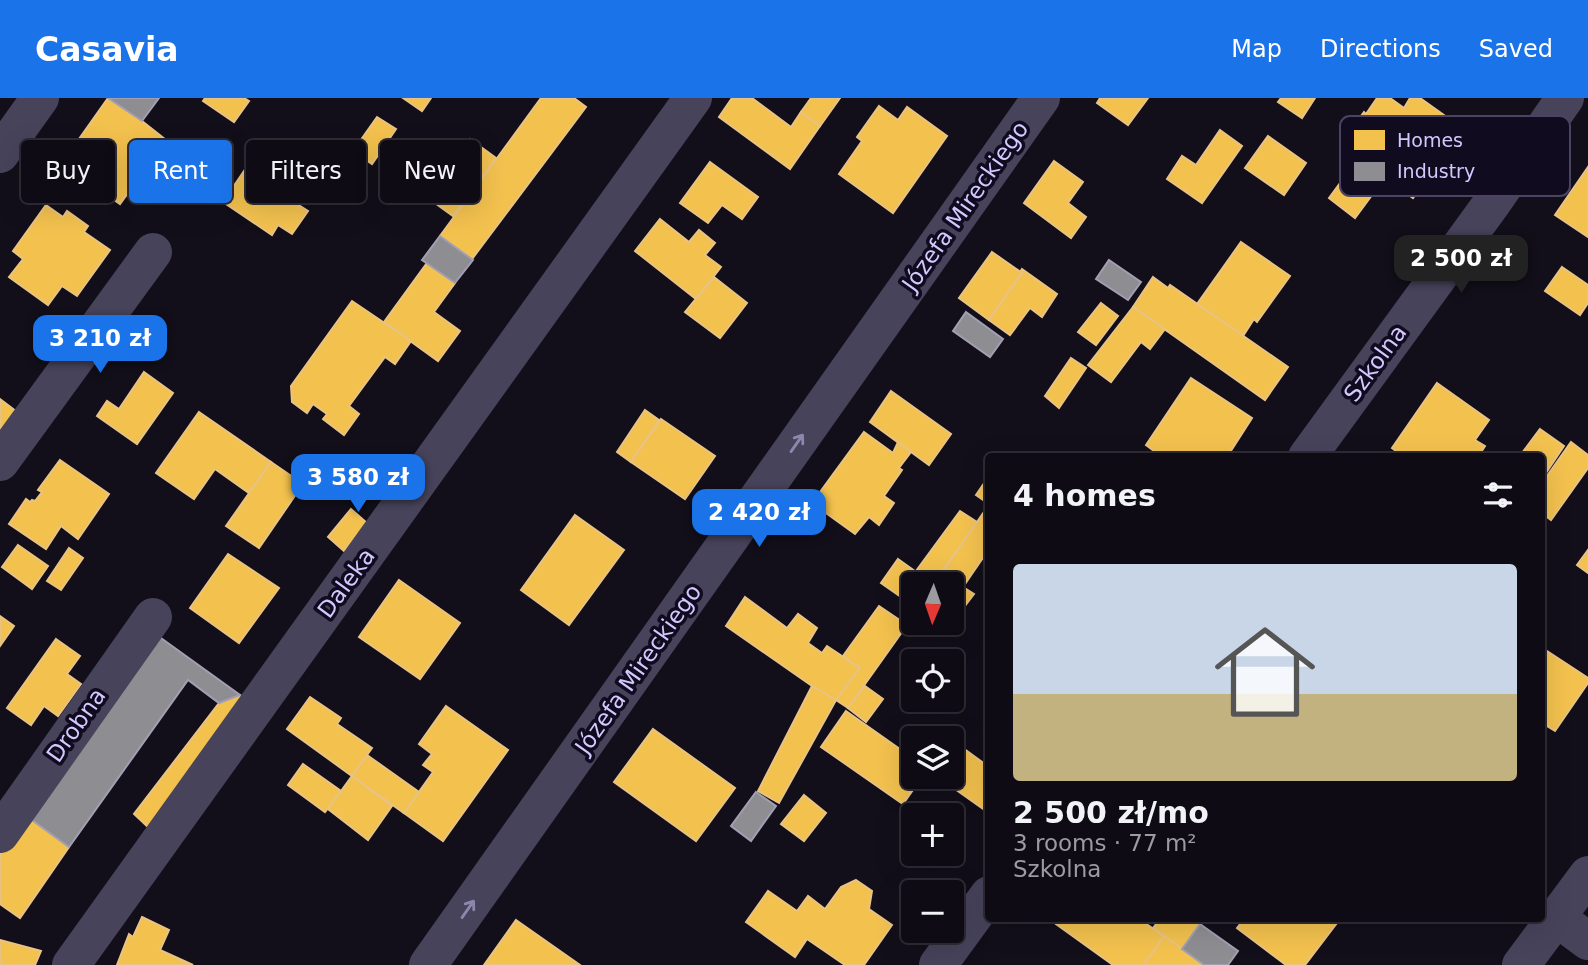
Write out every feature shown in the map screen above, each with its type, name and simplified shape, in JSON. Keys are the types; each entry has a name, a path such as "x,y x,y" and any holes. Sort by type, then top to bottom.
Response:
{"street":[{"path":"0,154 40,98"},
{"name":"Daleka","path":"71,965 693,98"},
{"name":"Józefa Mireckiego","path":"428,965 1041,98"},
{"name":"Szkolna","path":"1552,116 1565,98"},
{"name":"Szkolna","path":"1310,453 1497,196"},
{"path":"0,462 153,252"},
{"name":"Drobna","path":"0,834 153,617"},
{"path":"1521,965 1588,876"},
{"path":"938,965 985,900"},
{"path":"1557,918 1588,941"}],"building: Homes":[{"path":"108,98 166,140 129,140 129,191 120,204 115,200 115,140 78,140"},
{"path":"205,98 244,98 249,101 234,122 203,101"},
{"path":"403,98 431,98 422,111"},
{"path":"541,98 574,98 586,107 472,259 440,236 464,203 480,203 480,181"},
{"path":"732,98 752,98 791,127 801,112 820,126 790,169 719,117"},
{"path":"811,98 840,98 820,126 801,112"},
{"path":"1100,98 1148,98 1128,125 1097,103"},
{"path":"1281,98 1315,98 1302,118 1278,102"},
{"path":"1377,98 1390,98 1404,108 1410,98 1420,98 1445,116 1361,116 1364,112 1366,114"},
{"path":"879,106 898,120 907,107 947,136 893,213 839,174 862,141 857,137"},
{"path":"377,117 396,129 388,140 380,140 380,152 372,164 366,160 366,140 361,140"},
{"path":"1220,130 1242,146 1202,203 1167,179 1182,156 1196,165"},
{"path":"1268,136 1306,163 1284,195 1245,168"},
{"path":"480,146 496,158 480,180"},
{"path":"1054,161 1083,182 1068,203 1086,217 1071,238 1024,203"},
{"path":"710,162 758,197 742,219 722,205 708,223 680,203"},
{"path":"1588,167 1588,237 1555,215"},
{"path":"246,168 246,203 296,203 308,211 292,234 278,225 272,235 224,203 232,203 232,189"},
{"path":"1340,183 1340,196 1371,196 1355,218 1329,198"},
{"path":"435,203 463,203 453,216"},
{"path":"46,205 63,217 67,211 88,226 84,232 110,250 77,296 62,286 48,305 9,277 23,259 13,251"},
{"path":"660,219 689,242 699,230 715,243 705,255 721,267 696,299 635,251"},
{"path":"1241,242 1290,276 1257,322 1254,319 1243,336 1197,304"},
{"path":"992,252 1022,273 989,320 959,298"},
{"path":"427,263 455,283 434,312 460,331 438,361 384,322"},
{"path":"1562,267 1588,285 1588,303 1580,315 1545,291"},
{"path":"1022,269 1057,294 1042,317 1030,308 1010,335 989,320 1022,273"},
{"path":"714,277 747,303 720,338 685,312"},
{"path":"1153,277 1168,288 1170,285 1288,367 1265,400 1133,307"},
{"path":"352,301 411,341 395,364 385,357 349,406 359,414 344,435 323,419 327,414 313,404 307,413 292,402 291,386"},
{"path":"1101,303 1118,316 1096,345 1078,332"},
{"path":"1133,307 1165,329 1150,349 1141,342 1111,382 1088,365"},
{"path":"1071,358 1086,368 1059,408 1045,396"},
{"path":"144,372 173,393 137,444 97,416 107,401 119,409"},
{"path":"1191,378 1252,418 1230,453 1157,453 1146,445"},
{"path":"1437,383 1489,420 1475,440 1485,446 1481,453 1399,453 1392,448"},
{"path":"891,391 951,434 929,465 870,422"},
{"path":"0,399 17,412 0,434"},
{"path":"645,410 659,420 631,462 617,452"},
{"path":"199,412 271,462 249,493 215,469 194,499 156,473"},
{"path":"661,419 715,456 685,499 631,462"},
{"path":"1540,429 1564,446 1545,474 1545,453 1522,453"},
{"path":"864,432 893,453 898,442 911,452 884,496 894,503 879,525 869,517 855,534 812,503"},
{"path":"1571,442 1588,455 1588,468 1551,520 1545,515 1545,479"},
{"path":"60,460 109,494 78,539 61,526 46,549 9,524 26,499 35,501 42,492 38,490"},
{"path":"271,462 303,484 259,548 226,526"},
{"path":"985,482 985,501 976,495"},
{"path":"351,509 367,523 344,551 328,537"},
{"path":"985,510 985,555 964,586 964,572 942,572"},
{"path":"960,511 977,522 942,572 916,571"},
{"path":"575,515 624,550 569,625 521,590"},
{"path":"18,545 48,566 32,589 2,567"},
{"path":"69,548 83,558 61,590 47,581"},
{"path":"1588,550 1588,573 1577,565"},
{"path":"228,554 279,588 239,643 190,608"},
{"path":"898,559 916,572 901,572 901,597 881,583"},
{"path":"399,580 460,623 420,679 359,637"},
{"path":"964,588 974,594 964,607"},
{"path":"745,597 787,628 798,614 817,628 808,643 822,653 827,646 860,668 836,700 726,626"},
{"path":"879,606 901,621 901,633 848,708 836,700 860,668 843,656"},
{"path":"0,616 14,626 0,646"},
{"path":"56,639 80,656 67,674 81,684 58,716 44,706 31,725 7,708"},
{"path":"1545,650 1588,678 1588,683 1555,731 1545,725"},
{"path":"812,686 836,700 779,803 758,791"},
{"path":"865,686 883,699 866,722 848,708"},
{"path":"240,695 244,698 150,829 134,814 219,703"},
{"path":"310,697 341,718 337,724 372,748 352,776 287,729"},
{"path":"446,706 508,750 443,841 404,813 433,772 423,765 432,754 419,744"},
{"path":"846,711 901,750 901,789 914,789 902,803 821,747"},
{"path":"653,729 735,788 696,841 614,782"},
{"path":"964,749 985,764 985,810 955,789 964,789"},
{"path":"367,755 419,792 404,813 352,776"},
{"path":"303,764 341,791 325,812 288,785"},
{"path":"352,776 392,806 368,840 328,809"},
{"path":"804,795 826,813 804,841 781,824"},
{"path":"25,815 69,847 20,918 0,904 0,852"},
{"path":"856,880 872,891 869,909 892,925 864,965 845,965 807,939 795,957 746,922 768,891 797,911 808,896 825,909 841,887"},
{"path":"142,917 169,930 160,950 193,965 117,965 129,934 133,937"},
{"path":"516,920 580,965 484,965"},
{"path":"1053,922 1143,922 1164,936 1144,965 1113,965"},
{"path":"1158,922 1201,922 1182,949 1153,928"},
{"path":"1242,922 1338,922 1305,965 1286,965 1237,928"},
{"path":"1164,936 1182,949 1204,965 1144,965"},
{"path":"0,940 41,951 35,965 0,965"}],"building: Industry":[{"path":"108,98 159,98 142,121"},
{"path":"440,236 473,260 455,283 422,260"},
{"path":"1109,260 1141,282 1128,300 1096,279"},
{"path":"966,312 1003,339 990,357 953,331"},
{"path":"154,633 240,695 219,703 188,680 69,847 25,815"},
{"path":"756,792 776,806 751,841 731,826"},
{"path":"1200,924 1238,951 1228,965 1204,965 1182,949"}]}
